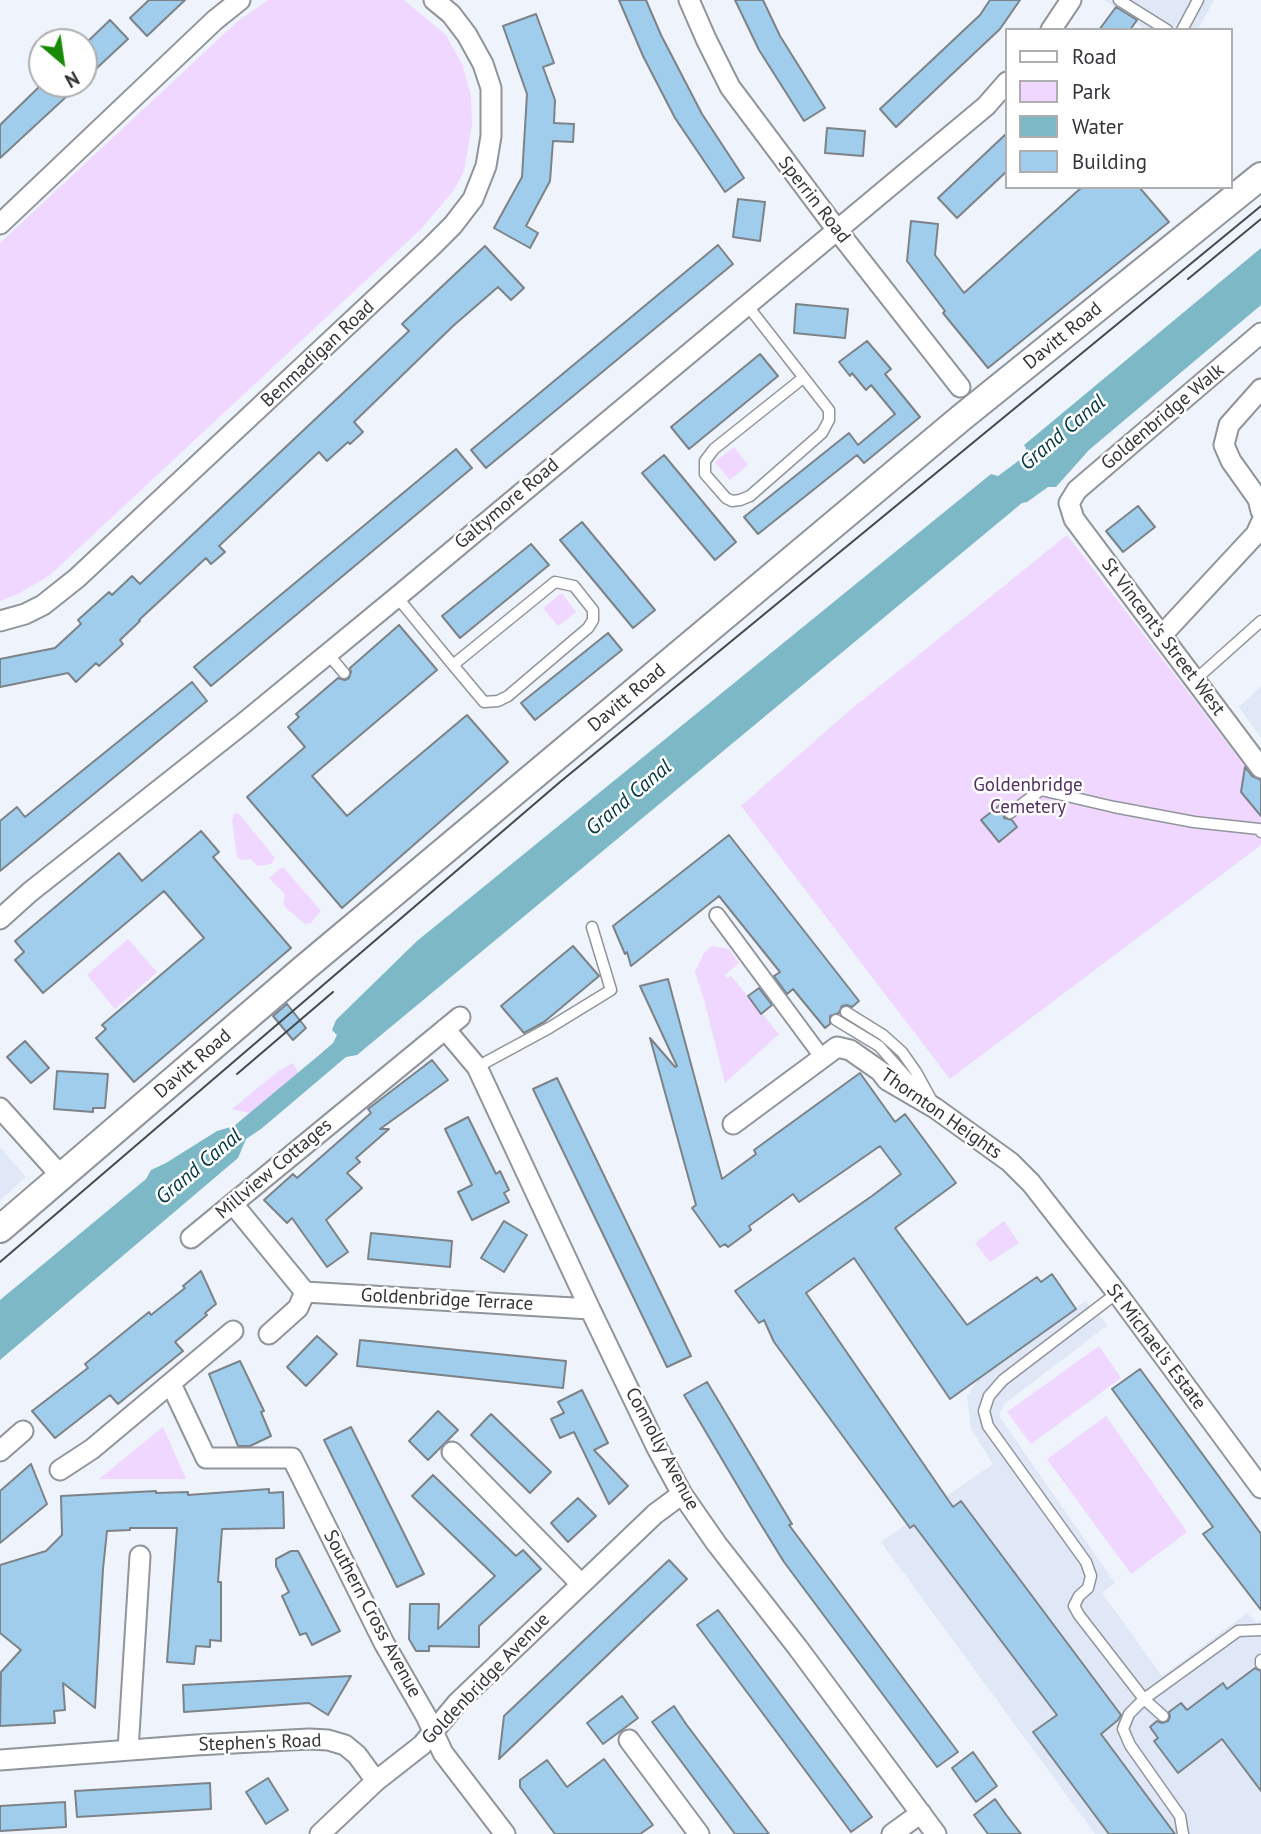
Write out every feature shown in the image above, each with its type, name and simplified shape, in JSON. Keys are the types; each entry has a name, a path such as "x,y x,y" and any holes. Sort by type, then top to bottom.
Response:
{"main road":[{"name":"Davitt Road","path":"0,1229 313,961 876,489 1261,176"}],"street":[{"path":"0,224 215,20 240,0"},
{"name":"Benmadigan Road","path":"0,621 25,614 43,605 86,569 432,246 453,225 472,199 486,166 491,136 491,88 483,64 467,35 458,7 434,0"},
{"name":"Sperrin Road","path":"689,0 730,86 837,230 960,387"},
{"path":"1052,28 1071,0"},
{"name":"Galtymore Road","path":"0,919 397,597 986,106 1006,83"},
{"name":"Goldenbridge Walk","path":"1069,503 1077,490 1261,333"},
{"path":"1261,389 1229,425 1224,444 1231,461 1258,499 1261,511"},
{"name":"St Vincent's Street West","path":"1069,503 1074,519 1261,768"},
{"path":"1162,635 1256,534 1261,523"},
{"path":"717,915 822,1057"},
{"name":"Connolly Avenue","path":"453,1023 477,1068 657,1448 682,1494 936,1834"},
{"name":"Millview Cottages","path":"191,1238 453,1023"},
{"name":"Thornton Heights","path":"733,1124 837,1047 850,1050 880,1071 887,1080 927,1103 1010,1162 1050,1207"},
{"path":"0,1108 62,1177"},
{"path":"233,1204 305,1292 298,1308 269,1334"},
{"name":"St Michael's Estate","path":"1050,1207 1261,1488"},
{"name":"Goldenbridge Terrace","path":"305,1292 590,1309"},
{"path":"60,1470 92,1449 233,1331"},
{"name":"Southern Cross Avenue","path":"171,1384 206,1458 292,1458 384,1643 426,1716 443,1753 505,1834"},
{"path":"0,1451 23,1431"},
{"path":"452,1452 581,1584"},
{"name":"Goldenbridge Avenue","path":"320,1834 376,1781 422,1745 458,1702 655,1514 682,1494"},
{"path":"128,1750 140,1556"},
{"name":"Stephen's Road","path":"0,1760 284,1740 328,1740 345,1745 351,1750 376,1781"},
{"path":"629,1740 699,1834"},
{"path":"892,1834 921,1813"}],"lane":[{"path":"1119,0 1164,28"},
{"path":"1183,28 1198,0"},
{"path":"747,305 829,410 829,420 822,433 750,495 740,500 732,501 726,498 705,474 705,461 714,449 803,378"},
{"path":"397,597 453,665 484,702 498,701 508,696 588,628 593,620 593,610 574,586 555,582 453,665"},
{"path":"1195,680 1261,621"},
{"path":"328,654 344,673"},
{"path":"1010,813 1041,790 1114,807 1194,822 1259,829 1261,832"},
{"path":"477,1068 550,1028 611,990 593,927"},
{"path":"846,1013 883,1035 902,1052 923,1083 927,1103"},
{"path":"836,1020 878,1046 927,1103"},
{"path":"1117,1293 1003,1380 989,1396 984,1411 988,1426 1086,1562 1091,1576 1088,1588 1079,1595 1074,1606 1144,1699 1163,1716"},
{"path":"1184,1834 1180,1816 1130,1745 1123,1729 1129,1714 1144,1699 1238,1631 1261,1630"}],"shaded area":[{"path":"1104,0 1214,0 1199,28 1143,28"},
{"path":"1261,686 1261,738 1239,707"},
{"path":"0,1147 26,1177 0,1200"},
{"path":"1085,1301 1108,1325 1004,1404 999,1416 1115,1583 1102,1593 1162,1676 1247,1613 1257,1623 1261,1620 1261,1834 1095,1834 881,1542 993,1464 971,1429 967,1397 979,1377"}],"green space":[{"path":"268,0 404,0 446,35 463,66 471,96 472,125 464,171 454,190 422,228 50,575 0,601 0,243 238,21"},
{"path":"734,447 748,465 730,480 715,462"},
{"name":"Goldenbridge Cemetery","path":"1067,535 1261,787 1261,845 950,1079 741,806 849,711"},
{"path":"562,593 576,612 558,626 543,608"},
{"path":"235,813 239,814 275,858 271,864 257,866 251,859 241,860 237,857 232,820"},
{"path":"284,868 321,911 311,923 305,924 286,908 283,892 269,878"},
{"path":"128,939 157,972 115,1009 87,975"},
{"path":"712,946 729,949 739,963 725,975 727,978 731,976 779,1034 725,1083 695,972 704,953"},
{"path":"293,1063 300,1076 254,1114 232,1109 277,1072"},
{"path":"1004,1221 1019,1243 990,1262 975,1243"},
{"path":"1099,1346 1121,1378 1031,1444 1007,1412"},
{"path":"1106,1416 1187,1532 1131,1574 1047,1459"},
{"path":"163,1427 186,1479 99,1479"}],"water":[{"name":"Grand Canal","path":"1261,248 1261,305 1089,450 1056,487 1048,487 1022,503 357,1055 346,1057 246,1139 238,1158 0,1360 0,1300 146,1179 151,1170 217,1131 234,1126 318,1056 333,1043 337,1035 332,1030 336,1020 417,941 991,474 998,476 1025,456 1024,445"}],"building":[{"path":"149,0 185,0 147,36 130,18"},
{"path":"619,0 646,0 702,114 744,178 725,192 675,118 643,56"},
{"path":"735,0 763,0 780,36 825,108 804,121 759,50"},
{"path":"990,0 1020,0 1000,29 896,127 880,109 980,15"},
{"path":"1116,7 1137,20 1131,28 1100,28"},
{"path":"536,14 554,63 543,67 555,100 554,123 574,124 573,142 553,141 550,181 526,226 538,233 530,248 494,228 522,177 527,94 503,26"},
{"path":"110,20 128,39 98,67 98,32"},
{"path":"28,98 65,98 0,158 0,125"},
{"path":"827,128 865,131 863,156 825,153"},
{"path":"1006,134 1006,172 957,218 938,198"},
{"path":"1080,189 1141,189 1169,222 988,368 943,313 945,311 907,261 911,221 938,224 935,255 964,293"},
{"path":"738,199 765,202 760,241 733,237"},
{"path":"718,245 733,264 486,468 471,450"},
{"path":"485,246 524,288 511,300 498,287 453,326 354,422 363,432 327,461 319,452 219,546 225,552 211,564 206,558 139,620 120,640 123,644 99,666 96,663 76,682 68,673 0,687 0,659 55,648 81,624 78,620 109,592 112,595 132,576 140,584 409,331 402,324"},
{"path":"796,304 848,309 845,338 794,333"},
{"path":"867,341 891,369 885,374 920,417 864,463 857,455 758,534 744,517 849,433 858,445 895,414 871,385 866,390 839,362"},
{"path":"760,354 778,376 689,449 671,427"},
{"path":"456,449 472,468 211,686 194,667"},
{"path":"664,455 736,542 715,560 642,473"},
{"path":"1138,506 1155,527 1123,552 1106,531"},
{"path":"582,522 655,610 633,628 560,540"},
{"path":"531,544 549,565 460,638 442,616"},
{"path":"399,625 437,670 312,776 347,816 467,715 508,762 342,908 247,797 305,747 288,727 299,717 296,714 338,678 349,678 350,668"},
{"path":"608,633 622,650 535,720 521,703"},
{"path":"192,682 207,701 0,871 0,821 17,807 25,817"},
{"path":"1245,767 1252,776 1261,780 1261,816 1241,792"},
{"path":"1000,805 1004,809 1004,818 1012,820 1017,827 999,842 981,820"},
{"path":"201,831 219,852 213,857 291,948 134,1082 96,1038 106,1029 102,1025 204,938 164,891 43,993 15,960 24,952 15,941 119,853 142,881"},
{"path":"729,835 859,1001 852,1007 842,1006 839,1013 830,1016 830,1024 825,1028 793,989 787,994 774,976 780,972 719,896 631,966 627,952 625,954 613,926"},
{"path":"573,946 599,976 544,1022 524,1033 501,1006"},
{"path":"668,979 722,1179 756,1154 754,1150 860,1073 895,1122 905,1114 956,1183 895,1228 967,1325 1037,1277 1041,1282 1052,1274 1076,1309 950,1399 854,1258 806,1293 953,1507 961,1501 1121,1715 1101,1734 1175,1834 1109,1834 1033,1732 1057,1715 914,1525 910,1528 774,1342 764,1320 759,1323 735,1291 901,1174 880,1146 799,1202 793,1194 749,1226 751,1230 728,1247 725,1244 720,1247 692,1208 696,1205 650,1038 675,1067 677,1066 640,986"},
{"path":"759,988 772,1005 761,1014 748,996"},
{"path":"287,1004 306,1028 293,1040 273,1016"},
{"path":"25,1041 49,1068 31,1083 7,1057"},
{"path":"432,1060 448,1080 380,1129 389,1129 356,1158 360,1162 347,1173 362,1188 326,1220 348,1252 327,1267 292,1218 287,1223 264,1200 293,1174 297,1178 371,1113 368,1109"},
{"path":"57,1071 108,1074 105,1108 93,1108 93,1112 54,1109"},
{"path":"557,1078 691,1356 667,1367 533,1089"},
{"path":"468,1117 496,1174 500,1171 509,1190 504,1193 509,1202 472,1220 458,1192 472,1185 445,1129"},
{"path":"504,1221 527,1235 504,1272 481,1258"},
{"path":"371,1233 452,1241 450,1267 368,1259"},
{"path":"201,1271 216,1304 175,1342 183,1351 118,1404 110,1395 55,1438 32,1411 88,1368 85,1364 149,1312 151,1315 185,1288 183,1286"},
{"path":"317,1336 337,1354 306,1386 287,1367"},
{"path":"360,1340 566,1361 563,1388 357,1366"},
{"path":"240,1361 264,1411 261,1412 271,1436 250,1446 238,1446 209,1374"},
{"path":"1140,1369 1261,1534 1261,1610 1203,1534 1213,1527 1112,1389"},
{"path":"707,1382 792,1524 789,1525 958,1752 937,1767 784,1562 752,1510 684,1395"},
{"path":"582,1390 608,1443 594,1450 628,1486 609,1504 574,1432 560,1438 551,1419 564,1413 558,1402"},
{"path":"438,1411 458,1430 428,1460 409,1441"},
{"path":"491,1414 551,1472 530,1493 471,1435"},
{"path":"351,1427 424,1574 397,1587 324,1440"},
{"path":"31,1464 47,1504 0,1543 0,1491"},
{"path":"433,1475 516,1556 523,1550 541,1569 479,1626 479,1647 429,1646 429,1651 416,1651 409,1639 410,1604 439,1604 438,1629 495,1576 412,1496"},
{"path":"269,1489 269,1493 283,1492 284,1528 222,1529 218,1582 221,1582 221,1641 210,1640 210,1647 196,1646 194,1664 167,1662 177,1528 107,1531 95,1708 63,1683 65,1710 54,1711 55,1723 0,1726 1,1672 21,1650 0,1633 0,1565 46,1551 62,1535 61,1496 156,1491 188,1492 188,1495"},
{"path":"578,1498 596,1516 568,1542 551,1523"},
{"path":"291,1551 298,1551 340,1631 312,1645 306,1633 300,1635 282,1596 289,1592 276,1566 276,1559"},
{"path":"669,1560 687,1579 499,1759 504,1716"},
{"path":"718,1610 872,1817 851,1832 697,1625"},
{"path":"1255,1668 1261,1671 1261,1791 1222,1739 1178,1773 1154,1741 1158,1738 1150,1727 1157,1721 1168,1721 1169,1712 1181,1703 1187,1710 1223,1683 1227,1689"},
{"path":"351,1676 328,1715 309,1703 184,1712 183,1685"},
{"path":"622,1696 638,1718 603,1744 587,1723"},
{"path":"674,1706 769,1834 735,1834 652,1722"},
{"path":"973,1752 997,1786 976,1802 952,1768"},
{"path":"604,1759 653,1825 640,1834 555,1834 520,1787 520,1780 547,1760 567,1787"},
{"path":"268,1778 288,1810 266,1824 246,1792"},
{"path":"210,1783 211,1809 77,1817 75,1791"},
{"path":"995,1799 1021,1834 988,1834 974,1815"},
{"path":"65,1802 66,1827 0,1831 0,1806"}],"tram line":[{"path":"0,1262 560,782 1261,206"},
{"path":"1188,279 1261,219"},
{"path":"237,1074 333,992"}]}
